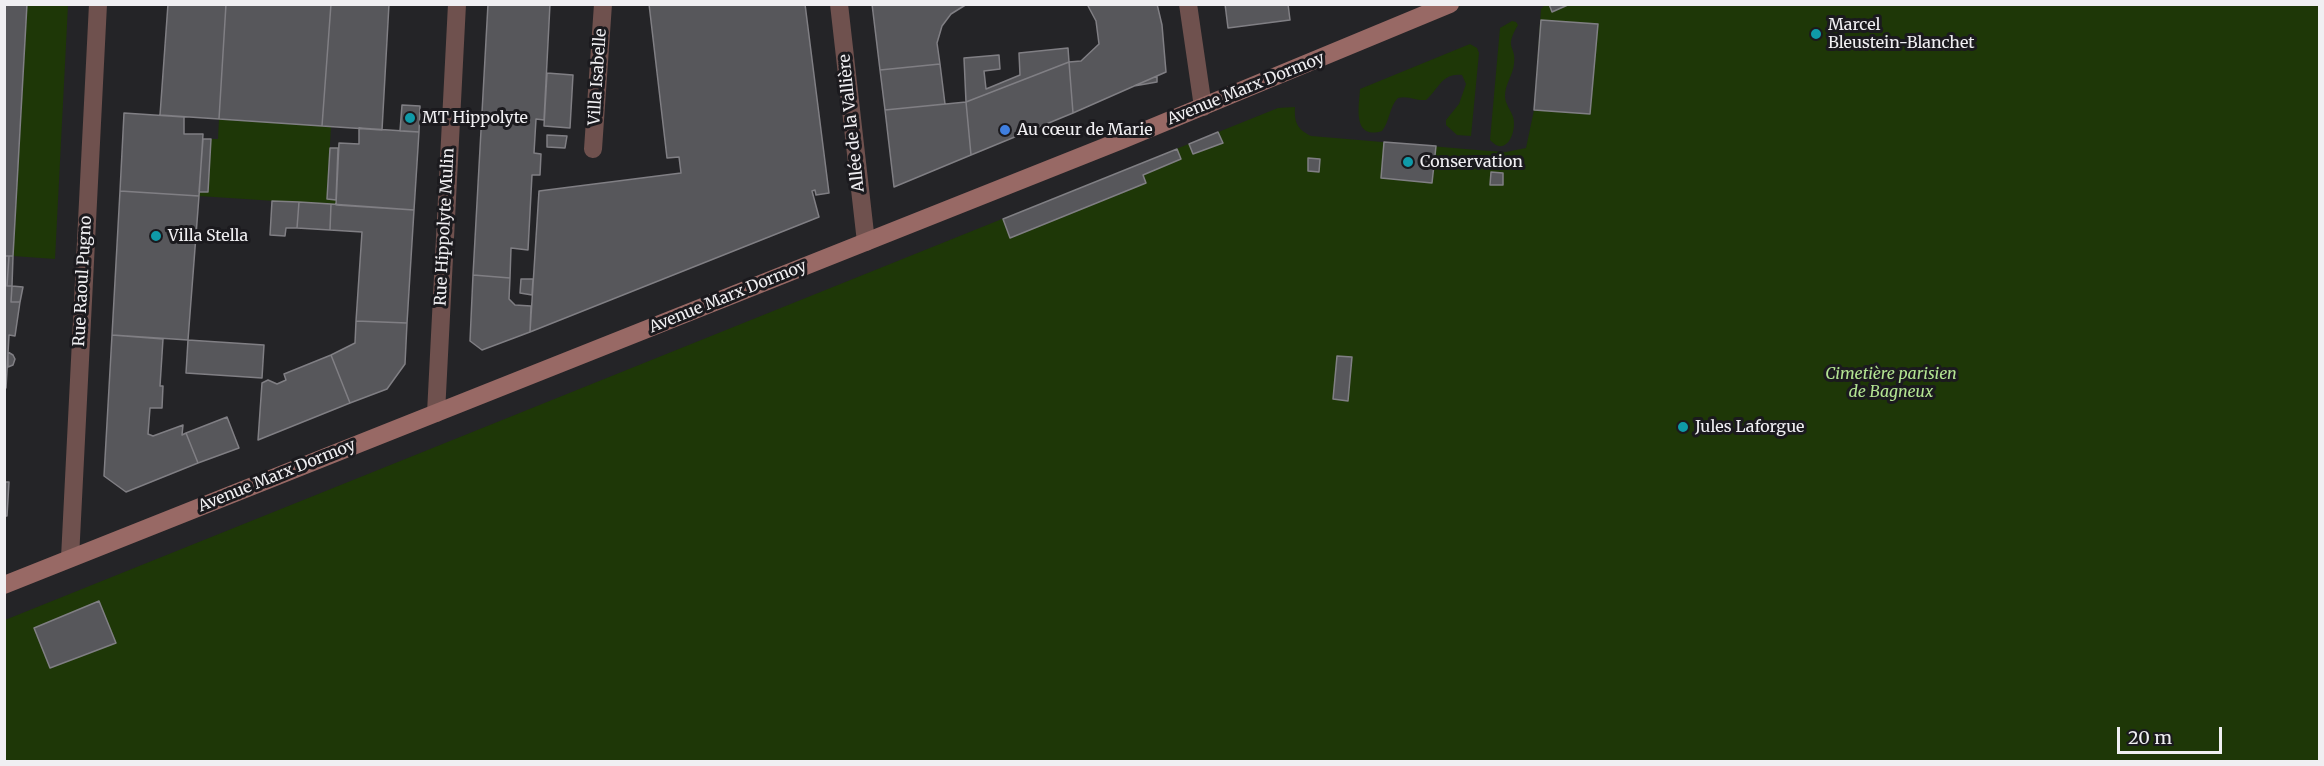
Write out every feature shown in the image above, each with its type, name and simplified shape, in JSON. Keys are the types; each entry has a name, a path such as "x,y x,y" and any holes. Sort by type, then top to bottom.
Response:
{"main road":[{"name":"Avenue Marx Dormoy","path":"4,585 1203,107 1450,4"}],"street":[{"name":"Rue Raoul Pugno","path":"70,558 98,4"},
{"name":"Rue Hippolyte Mulin","path":"436,413 457,4"},
{"name":"Villa Isabelle","path":"594,149 603,4"},
{"name":"Allée de la Vallière","path":"839,4 866,242"},
{"path":"1188,4 1203,107"}],"green space":[{"path":"27,5 68,5 55,259 13,256"},
{"name":"Cimetière parisien de Bagneux","path":"1545,5 2319,5 2319,761 5,762 5,620 1278,108 1295,107 1297,124 1302,131 1311,136 1506,152 1526,148 1534,110 1541,9"},
{"path":"1512,21 1518,25 1511,39 1514,64 1505,96 1514,125 1508,142 1500,146 1490,140 1500,28"},
{"path":"1470,44 1477,48 1479,53 1471,136 1457,135 1446,125 1446,120 1459,104 1466,84 1462,75 1445,79 1426,100 1398,98 1382,131 1366,131 1362,126 1359,120 1360,89"},
{"path":"219,119 331,126 327,199 336,200 336,205 199,196 199,192 208,192 211,139 218,139"}],"building":[{"path":"4,4 27,4 13,256 4,256"},
{"path":"168,4 226,4 219,119 160,115"},
{"path":"226,4 331,4 322,126 219,119"},
{"path":"331,4 389,4 382,130 322,126"},
{"path":"488,4 550,4 544,120 536,119 534,153 541,154 540,175 532,175 528,250 511,248 510,278 473,275"},
{"path":"649,4 805,4 829,193 816,195 815,190 812,191 819,217 530,332 539,191 681,173 679,157 667,158"},
{"path":"872,4 967,4 951,14 942,26 937,43 940,64 880,70"},
{"path":"1087,4 1157,4 1162,25 1166,72 1073,113 1069,62 1081,61 1099,44 1096,21"},
{"path":"1225,4 1288,4 1290,20 1228,28"},
{"path":"1549,4 1570,4 1552,12"},
{"path":"1541,20 1598,24 1590,114 1534,110"},
{"path":"1068,48 1069,62 966,102 964,58 999,55 1000,69 984,71 986,89 1020,75 1019,53"},
{"path":"1069,62 1073,113 971,155 966,102"},
{"path":"940,64 945,104 885,110 880,70"},
{"path":"547,73 573,75 570,128 544,126"},
{"path":"1157,76 1157,82 1134,86"},
{"path":"966,102 971,155 894,187 885,110"},
{"name":"MT Hippolyte","path":"402,105 420,106 419,132 400,131"},
{"path":"124,113 184,117 184,134 203,134 199,196 120,191"},
{"path":"359,128 419,132 414,210 336,205 339,143 359,144"},
{"path":"1218,132 1223,143 1193,154 1189,144"},
{"path":"547,135 567,136 565,148 547,147"},
{"path":"203,139 211,139 208,192 199,192"},
{"name":"Conservation","path":"1384,142 1436,146 1432,183 1381,178"},
{"path":"330,148 338,148 336,200 327,199"},
{"path":"1177,149 1181,159 1143,175 1146,183 1010,238 1003,219"},
{"path":"1308,158 1320,159 1319,172 1308,171"},
{"path":"1491,172 1503,173 1503,185 1490,185"},
{"name":"Villa Stella","path":"120,191 199,196 188,340 112,335"},
{"path":"272,201 299,202 297,228 286,228 285,236 270,235"},
{"path":"299,202 331,204 330,230 297,228"},
{"path":"331,204 414,210 407,323 356,321 362,232 330,230"},
{"path":"4,256 9,256 7,286 12,286 11,302 20,302 15,336 9,335 6,388 4,388"},
{"path":"9,256 13,256 12,286 7,286"},
{"path":"473,275 510,278 509,299 515,305 531,306 530,332 482,350 470,341"},
{"path":"521,279 533,279 532,295 520,293"},
{"path":"12,286 23,287 20,302 11,302"},
{"path":"356,321 407,323 405,364 387,389 350,403 331,355 355,343"},
{"path":"112,335 163,339 160,386 163,386 162,408 150,408 148,434 153,436 183,425 182,435 186,433 198,463 126,492 104,476"},
{"path":"188,340 264,345 262,378 186,373"},
{"path":"8,352 15,359 13,365 8,367"},
{"path":"331,355 350,403 258,440 262,383 268,380 277,384 286,380 284,374"},
{"path":"1337,356 1352,357 1348,401 1333,399"},
{"path":"227,417 239,448 198,463 186,433"},
{"path":"4,482 9,482 7,516 4,516"},
{"path":"99,601 116,643 50,668 34,628"}],"place":[{"name":"Marcel Bleustein-Blanchet","path":"1816,34"},
{"name":"MT Hippolyte","path":"410,118"},
{"name":"Au cœur de Marie","path":"1005,130"},
{"name":"Conservation","path":"1408,162"},
{"name":"Villa Stella","path":"156,236"},
{"name":"Jules Laforgue","path":"1683,427"}]}
